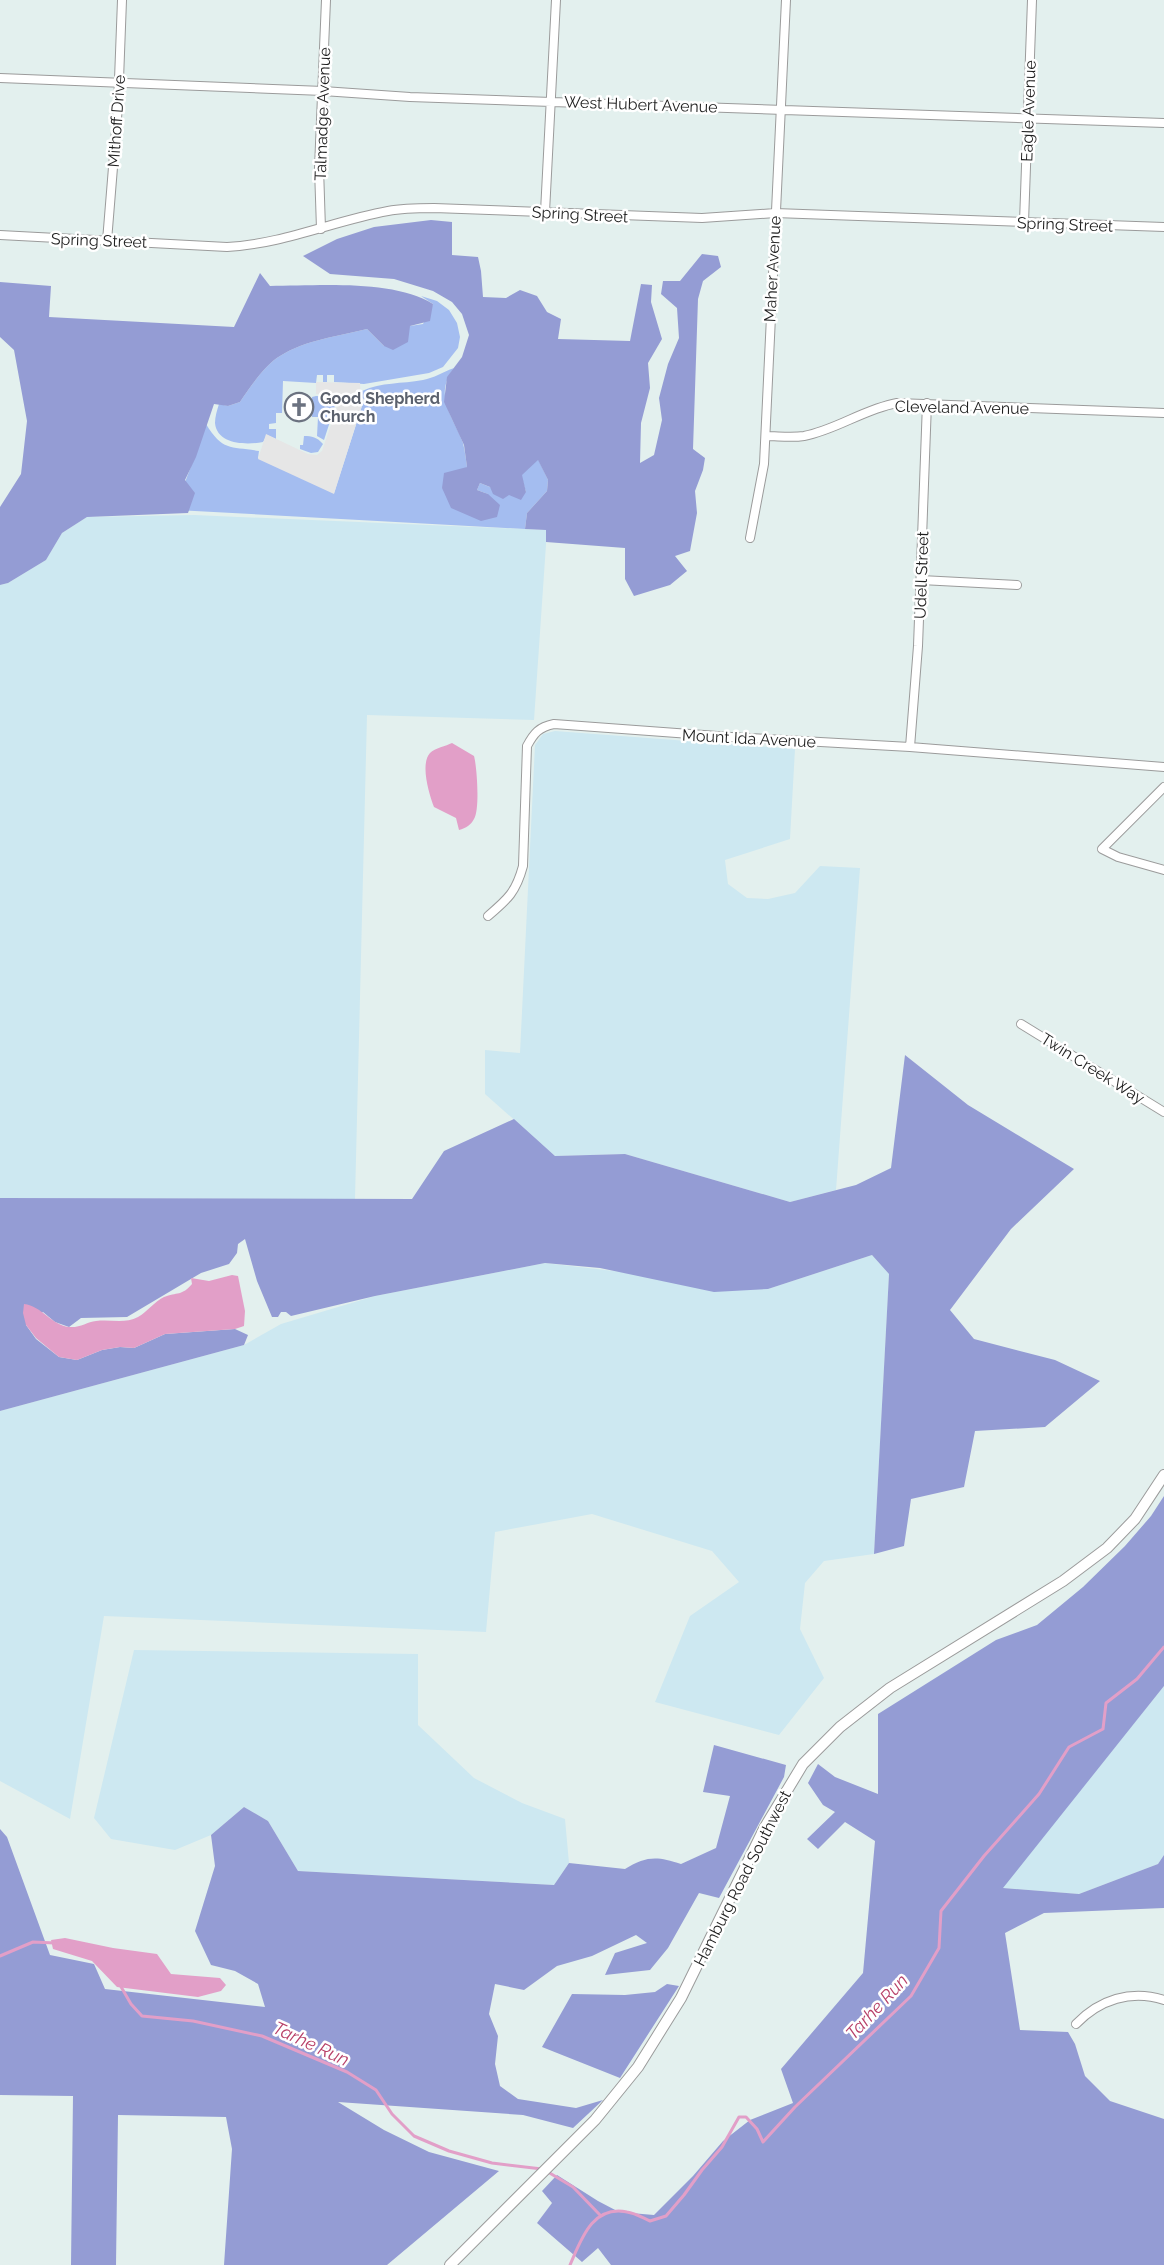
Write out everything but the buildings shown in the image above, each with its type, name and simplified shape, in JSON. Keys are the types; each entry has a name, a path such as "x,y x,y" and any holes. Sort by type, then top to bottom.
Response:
{"street":[{"name":"Mithoff Drive","path":"107,241 119,84 122,0"},
{"name":"Talmadge Avenue","path":"321,229 319,174 327,0"},
{"path":"545,212 556,0"},
{"name":"Maher Avenue","path":"750,538 764,464 766,436 779,110 786,0"},
{"name":"Eagle Avenue","path":"1024,222 1032,0"},
{"name":"West Hubert Avenue","path":"0,78 323,91 410,97 1164,123"},
{"name":"Spring Street","path":"0,235 227,247 249,246 406,208 473,208 702,218 775,213 1164,227"},
{"name":"Cleveland Avenue","path":"766,436 802,436 816,433 884,406 927,403 1164,413"},
{"name":"Udell Street","path":"910,747 918,646 927,403"},
{"path":"921,580 1017,585"},
{"name":"Mount Ida Avenue","path":"488,916 511,896 519,882 523,866 527,746 533,735 542,727 554,724 1164,766"},
{"path":"1164,787 1102,849 1118,857 1164,870"},
{"name":"Twin Creek Way","path":"1021,1024 1164,1112"},
{"name":"Hamburg Road Southwest","path":"450,2265 595,2120 638,2067 681,1998 765,1827 803,1764 840,1727 890,1688 1063,1581 1107,1548 1135,1519 1164,1475"},
{"path":"1076,2024 1095,2008 1119,1998 1141,1995 1164,2000"}],"shaded area":[{"path":"431,220 452,222 452,255 478,257 483,297 506,298 520,290 537,296 547,312 561,319 558,339 630,341 641,284 652,285 651,302 662,339 648,363 650,388 641,423 640,463 654,455 662,420 659,398 668,364 679,338 677,308 661,294 663,281 680,281 702,254 718,256 721,267 703,281 698,299 693,449 705,458 695,491 697,513 690,551 675,556 687,571 670,585 634,596 625,579 625,548 546,542 546,530 525,529 527,513 547,491 548,480 538,460 522,475 526,492 521,500 509,495 503,499 493,494 490,487 480,483 477,490 488,494 500,505 497,517 481,521 451,508 442,488 444,473 467,467 464,445 444,402 447,377 462,357 469,335 462,314 452,302 433,291 394,279 330,274 303,256 337,239 374,227"},
{"path":"260,273 270,286 376,287 416,296 433,304 430,321 410,326 408,342 393,350 384,346 367,329 311,342 280,356 264,370 240,402 228,406 214,404 196,457 185,480 195,493 188,513 87,517 62,533 46,560 8,583 0,585 0,507 21,474 27,421 14,350 0,337 0,282 51,286 49,317 234,327"},
{"path":"421,296 437,301 449,310 457,323 460,337 458,348 443,367 429,373 364,384 334,382 334,375 327,375 327,382 323,382 323,375 317,375 316,383 283,381 282,413 276,413 276,423 269,424 269,429 276,429 276,439 267,435 263,442 241,443 221,436 215,423 219,404 228,406 240,402 264,370 280,356 311,342 367,329 384,346 410,326 423,324 433,304"},
{"path":"454,368 448,378 445,397 450,415 463,443 467,467 442,488 488,494 477,490 480,483 509,495 526,492 521,475 538,459 548,480 547,491 527,513 525,529 176,510 206,424 223,444 234,448 259,451 258,458 334,493 364,400 361,397 362,391 384,385 427,379"},
{"path":"316,382 360,383 361,397 364,399 334,494 258,459 266,434 308,454 317,455 322,451 341,395 316,394"},
{"path":"312,397 338,397 324,440 317,436 318,417 312,417"},
{"path":"304,436 314,437 323,444 318,452 311,453 300,449"},
{"path":"194,515 547,530 534,720 367,715 355,1199 0,1198 0,585 8,583 46,560 62,533 87,517"},
{"path":"555,731 795,749 790,839 725,860 728,884 747,898 768,899 795,893 820,866 860,868 836,1190 790,1202 625,1154 555,1156 485,1094 485,1050 520,1053 535,745 543,734"},
{"path":"452,743 474,756 477,778 476,814 470,825 459,830 456,818 434,807 426,771 427,758 430,753"},
{"path":"905,1055 968,1105 1074,1169 1011,1229 950,1310 974,1339 1055,1360 1100,1381 1045,1427 975,1431 964,1487 911,1499 904,1546 874,1554 889,1274 872,1255 768,1289 714,1292 600,1268 545,1263 375,1296 291,1316 286,1312 281,1312 278,1317 272,1317 257,1281 245,1239 238,1244 237,1253 229,1264 201,1273 127,1317 81,1318 69,1327 55,1322 43,1312 26,1325 36,1339 59,1357 77,1360 102,1350 120,1347 134,1348 165,1334 235,1329 248,1335 244,1345 0,1411 0,1198 412,1199 444,1151 514,1119 555,1156 625,1154 790,1202 856,1185 891,1168"},
{"path":"872,1255 889,1274 874,1554 824,1561 805,1583 800,1629 824,1678 779,1735 655,1702 690,1616 739,1582 712,1551 592,1514 495,1532 486,1632 104,1616 70,1819 0,1781 0,1411 244,1345 281,1324 375,1296 545,1263 768,1289"},
{"path":"232,1275 238,1276 245,1311 244,1326 235,1329 165,1334 134,1348 120,1347 102,1350 77,1360 59,1357 36,1338 26,1325 23,1313 24,1304 30,1305 57,1323 69,1327 96,1321 128,1320 141,1315 164,1297 185,1290 192,1284 191,1278 209,1281"},
{"path":"1164,1496 1164,1686 1003,1888 1079,1894 1158,1864 1164,1855 1164,1908 1044,1913 1005,1933 1020,2030 1068,2032 1075,2044 1085,2076 1110,2101 1164,2119 1164,2265 611,2265 598,2248 582,2262 537,2223 552,2203 542,2191 557,2175 619,2212 654,2215 693,2176 723,2141 750,2120 793,2103 781,2069 863,1973 875,1841 845,1822 818,1849 807,1839 835,1812 823,1805 808,1783 818,1764 835,1777 878,1794 878,1714 996,1640 1037,1625 1083,1587 1125,1546 1151,1516"},
{"path":"134,1650 418,1654 418,1725 474,1778 522,1803 565,1819 569,1863 554,1885 298,1871 268,1821 244,1807 211,1835 175,1850 111,1839 94,1818"},
{"path":"1164,1686 1164,1855 1158,1864 1079,1894 1002,1888"},
{"path":"714,1745 786,1765 784,1777 719,1898 699,1893 668,1948 650,1970 605,1975 615,1953 647,1943 636,1935 592,1956 557,1966 524,1990 495,1984 489,2014 498,2036 495,2064 500,2086 518,2099 576,2108 603,2100 573,2128 523,2115 338,2102 384,2130 429,2152 499,2171 387,2265 224,2265 232,2149 226,2117 118,2115 116,2265 71,2265 73,2096 0,2095 0,1829 7,1837 50,1955 94,1964 105,1989 265,2007 258,1984 235,1971 211,1965 195,1931 215,1866 211,1835 244,1807 268,1821 298,1871 554,1885 569,1863 625,1869 652,1859 681,1864 716,1848 730,1796 703,1792"},
{"path":"65,1938 157,1954 171,1974 220,1978 226,1985 221,1991 198,1997 117,1987 92,1961 53,1949 51,1940"},
{"path":"667,1984 679,1986 620,2078 542,2047 572,1994 625,1995 655,1992"}],"waterway":[{"name":"Tarhe Run","path":"570,2265 590,2226 605,2214 615,2211 627,2212 650,2221 666,2216 722,2147 739,2117 746,2117 757,2129 763,2142 795,2107 911,1996 939,1948 941,1911 984,1856 1039,1794 1069,1747 1103,1729 1106,1703 1137,1679 1164,1647"},
{"name":"Tarhe Run","path":"0,1956 33,1942 55,1943"},
{"name":"Tarhe Run","path":"120,1985 131,2004 142,2016 193,2021 262,2036 347,2072 376,2090 392,2114 414,2136 449,2151 492,2163 542,2169"},
{"name":"Tarhe Run","path":"548,2172 573,2187 600,2215"}],"place":[{"name":"Good Shepherd Church","path":"299,407"}]}
